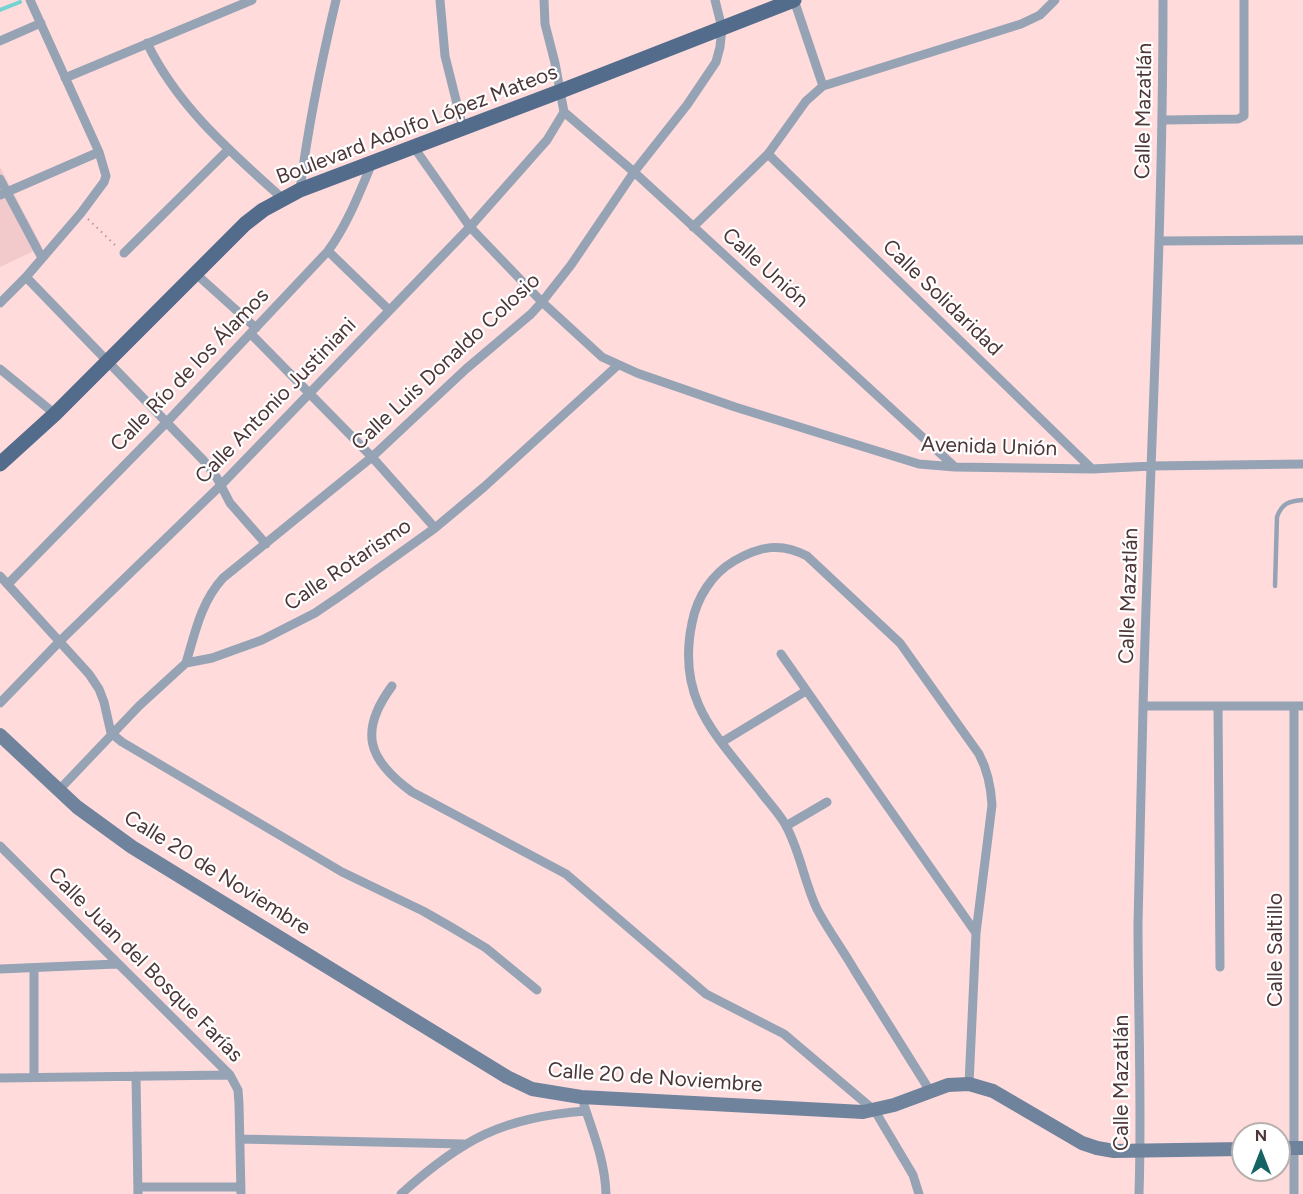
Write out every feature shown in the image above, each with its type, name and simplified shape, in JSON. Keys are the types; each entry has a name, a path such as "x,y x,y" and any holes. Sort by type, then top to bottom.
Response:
{"main road":[{"name":"Boulevard Adolfo López Mateos","path":"0,464 55,414 245,224 263,210 300,190 561,92 794,0"}],"street":[{"path":"0,303 26,277 81,213 106,176 99,152 30,0"},
{"path":"65,78 252,0"},
{"path":"300,190 308,132 336,0"},
{"path":"440,0 445,56 463,128"},
{"path":"544,0 545,24 564,112"},
{"path":"715,0 722,28"},
{"path":"794,0 823,86"},
{"path":"693,227 768,154 806,101 823,86 1021,24 1040,15 1054,0"},
{"name":"Calle Mazatlán","path":"1139,1194 1141,1151 1138,924 1143,706 1160,241 1163,0"},
{"path":"1163,120 1238,119 1244,116 1244,0"},
{"path":"0,41 41,23"},
{"name":"Calle Luis Donaldo Colosio","path":"186,663 203,607 211,591 240,562 266,544 372,457 542,302 584,247 634,172 707,76 716,62 722,28"},
{"path":"147,43 161,71 179,97 229,149 283,199"},
{"name":"Calle Unión","path":"564,112 634,172 955,467"},
{"name":"Calle Antonio Justiniani","path":"0,703 60,641 220,486 470,227 547,140 564,112"},
{"name":"Avenida Unión","path":"413,146 470,227 587,345 602,357 618,365 735,407 904,461 955,467 1092,469 1303,464"},
{"path":"124,254 229,149"},
{"path":"3,193 99,152"},
{"name":"Calle Solidaridad","path":"768,154 1092,469"},
{"name":"Calle Río de los Álamos","path":"8,584 166,423 328,251 338,238 356,202 372,163"},
{"path":"0,179 3,193 42,258"},
{"path":"1160,241 1303,240"},
{"path":"328,251 389,310"},
{"path":"195,273 254,331 435,528"},
{"path":"26,277 204,461 230,503 266,544"},
{"name":"Calle Rotarismo","path":"186,663 212,658 262,640 315,614 435,528 484,487 618,365"},
{"path":"0,369 55,414"},
{"path":"930,1090 817,908 786,826 708,723 691,688 687,652 694,610 707,585 728,565 745,555 763,549 780,547 795,550 807,556 900,643 979,754 986,769 991,786 992,805 976,933 969,1084"},
{"path":"0,576 89,674 99,689 111,733 165,768 342,872 423,911 486,948 537,990"},
{"path":"781,654 976,933"},
{"path":"58,791 111,733 186,663"},
{"path":"392,686 373,718 372,736 374,751 395,780 421,798 566,874 698,989 783,1034 875,1111 912,1174 919,1194"},
{"path":"722,742 806,691"},
{"path":"1143,706 1298,706"},
{"path":"1218,706 1220,967"},
{"name":"Calle Saltillo","path":"1294,1194 1298,1148 1298,706"},
{"name":"Calle 20 de Noviembre","path":"0,735 58,791 132,847 507,1077 532,1089 581,1097 848,1112 875,1111 894,1106 930,1090 948,1085 969,1084 993,1091 1082,1143 1097,1148 1114,1151 1231,1149"},
{"path":"786,826 827,802"},
{"name":"Calle Juan del Bosque Farías","path":"0,846 230,1075 238,1090 241,1190"},
{"path":"0,969 117,964"},
{"path":"34,968 34,1077"},
{"path":"0,1078 230,1075"},
{"path":"136,1076 138,1191 241,1190"},
{"path":"581,1097 601,1155 606,1194"},
{"path":"401,1194 464,1144 522,1119 585,1111"},
{"path":"240,1139 464,1144"}],"lane":[{"path":"1275,586 1277,517 1281,508 1289,502 1303,500"}],"path":[{"path":"81,213 124,254"}],"shaded area":[{"path":"0,167 42,247 0,267"}],"waterway":[{"path":"0,10 20,2"}]}
